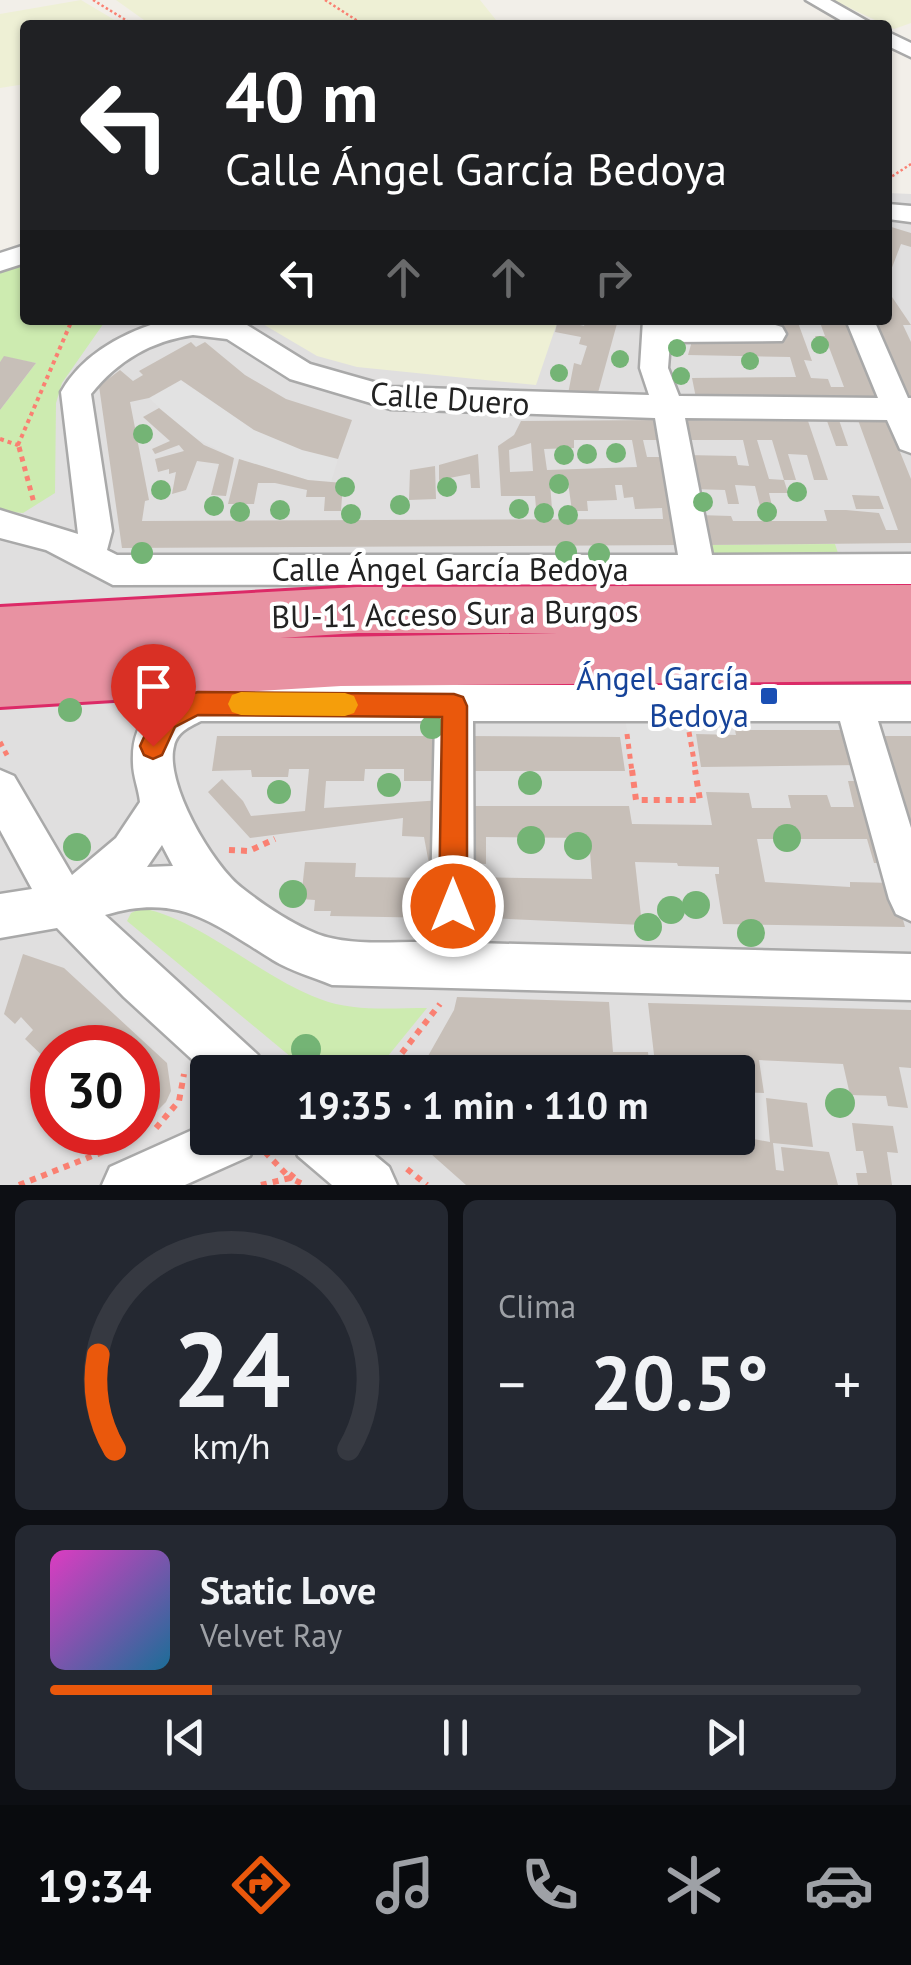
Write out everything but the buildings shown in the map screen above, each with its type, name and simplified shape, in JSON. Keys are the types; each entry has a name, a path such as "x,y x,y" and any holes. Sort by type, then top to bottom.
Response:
{"highway":[{"path":"0,608 264,592 370,593 608,610"},
{"name":"BU-11 Acceso Sur a Burgos","path":"0,631 357,610 911,608"},
{"name":"BU-11 Acceso Sur a Burgos","path":"0,681 134,668 262,662 911,656"}],"street":[{"path":"815,0 854,20"},
{"path":"862,325 905,410 911,441"},
{"name":"Calle Duero","path":"84,554 94,543 96,531 76,392 101,361 177,326 237,332 288,366 345,388 391,398 905,410"},
{"path":"698,568 668,407 654,368 655,326 772,334"},
{"name":"Calle Ángel García Bedoya","path":"0,524 54,538 112,570 911,569"},
{"path":"65,905 108,877 152,825 160,800 153,746 166,719 182,707 198,703 911,703"},
{"path":"854,704 911,900"},
{"path":"446,984 454,706"},
{"path":"0,790 65,905 116,959 222,1055"},
{"path":"160,800 205,854 224,902"},
{"path":"0,916 154,885 190,890 224,902 293,948 332,962 446,984 911,976"},
{"path":"120,1166 190,1148"},
{"path":"303,1158 371,1185"}],"path":[{"path":"93,0 126,20"},
{"path":"325,0 356,20"},
{"path":"34,503 18,446 70,325"},
{"path":"0,439 18,446"},
{"path":"625,716 636,800 700,800 686,716"},
{"path":"205,854 249,851 275,839"},
{"path":"398,1055 446,984"},
{"path":"160,1124 179,1102 185,1081 178,1056"},
{"path":"262,1185 303,1158 305,1185"},
{"path":"19,1185 120,1166"}],"shaded area":[{"path":"892,193 911,194 911,1185 0,1185 0,329 20,322 20,325 892,325"},
{"path":"181,380 254,430 338,459 331,482 308,480 234,458 188,434 149,398"},
{"path":"625,716 686,716 700,800 636,800"}],"green space":[{"path":"81,0 115,20 20,20 20,85 0,88 0,14"},
{"path":"116,0 480,0 496,20 144,20"},
{"path":"833,0 911,0 911,23 894,29 892,20 875,20"},
{"path":"0,262 20,267 20,325 103,325 62,383 56,403 55,493 23,513 0,511 0,410 36,363 4,357 0,362"},
{"path":"264,325 556,325 536,385 357,367 317,356"},
{"path":"835,544 839,556 706,557 704,545"},
{"path":"142,908 187,924 320,999 359,1008 427,1008 389,1055 289,1055 127,921 131,913"}],"slow traffic":[{"path":"241,704 345,705"}],"place":[{"name":"Ángel García Bedoya","path":"769,696"}],"route":[{"path":"153,746 166,719 182,707 198,703 454,706 453,906"}]}
